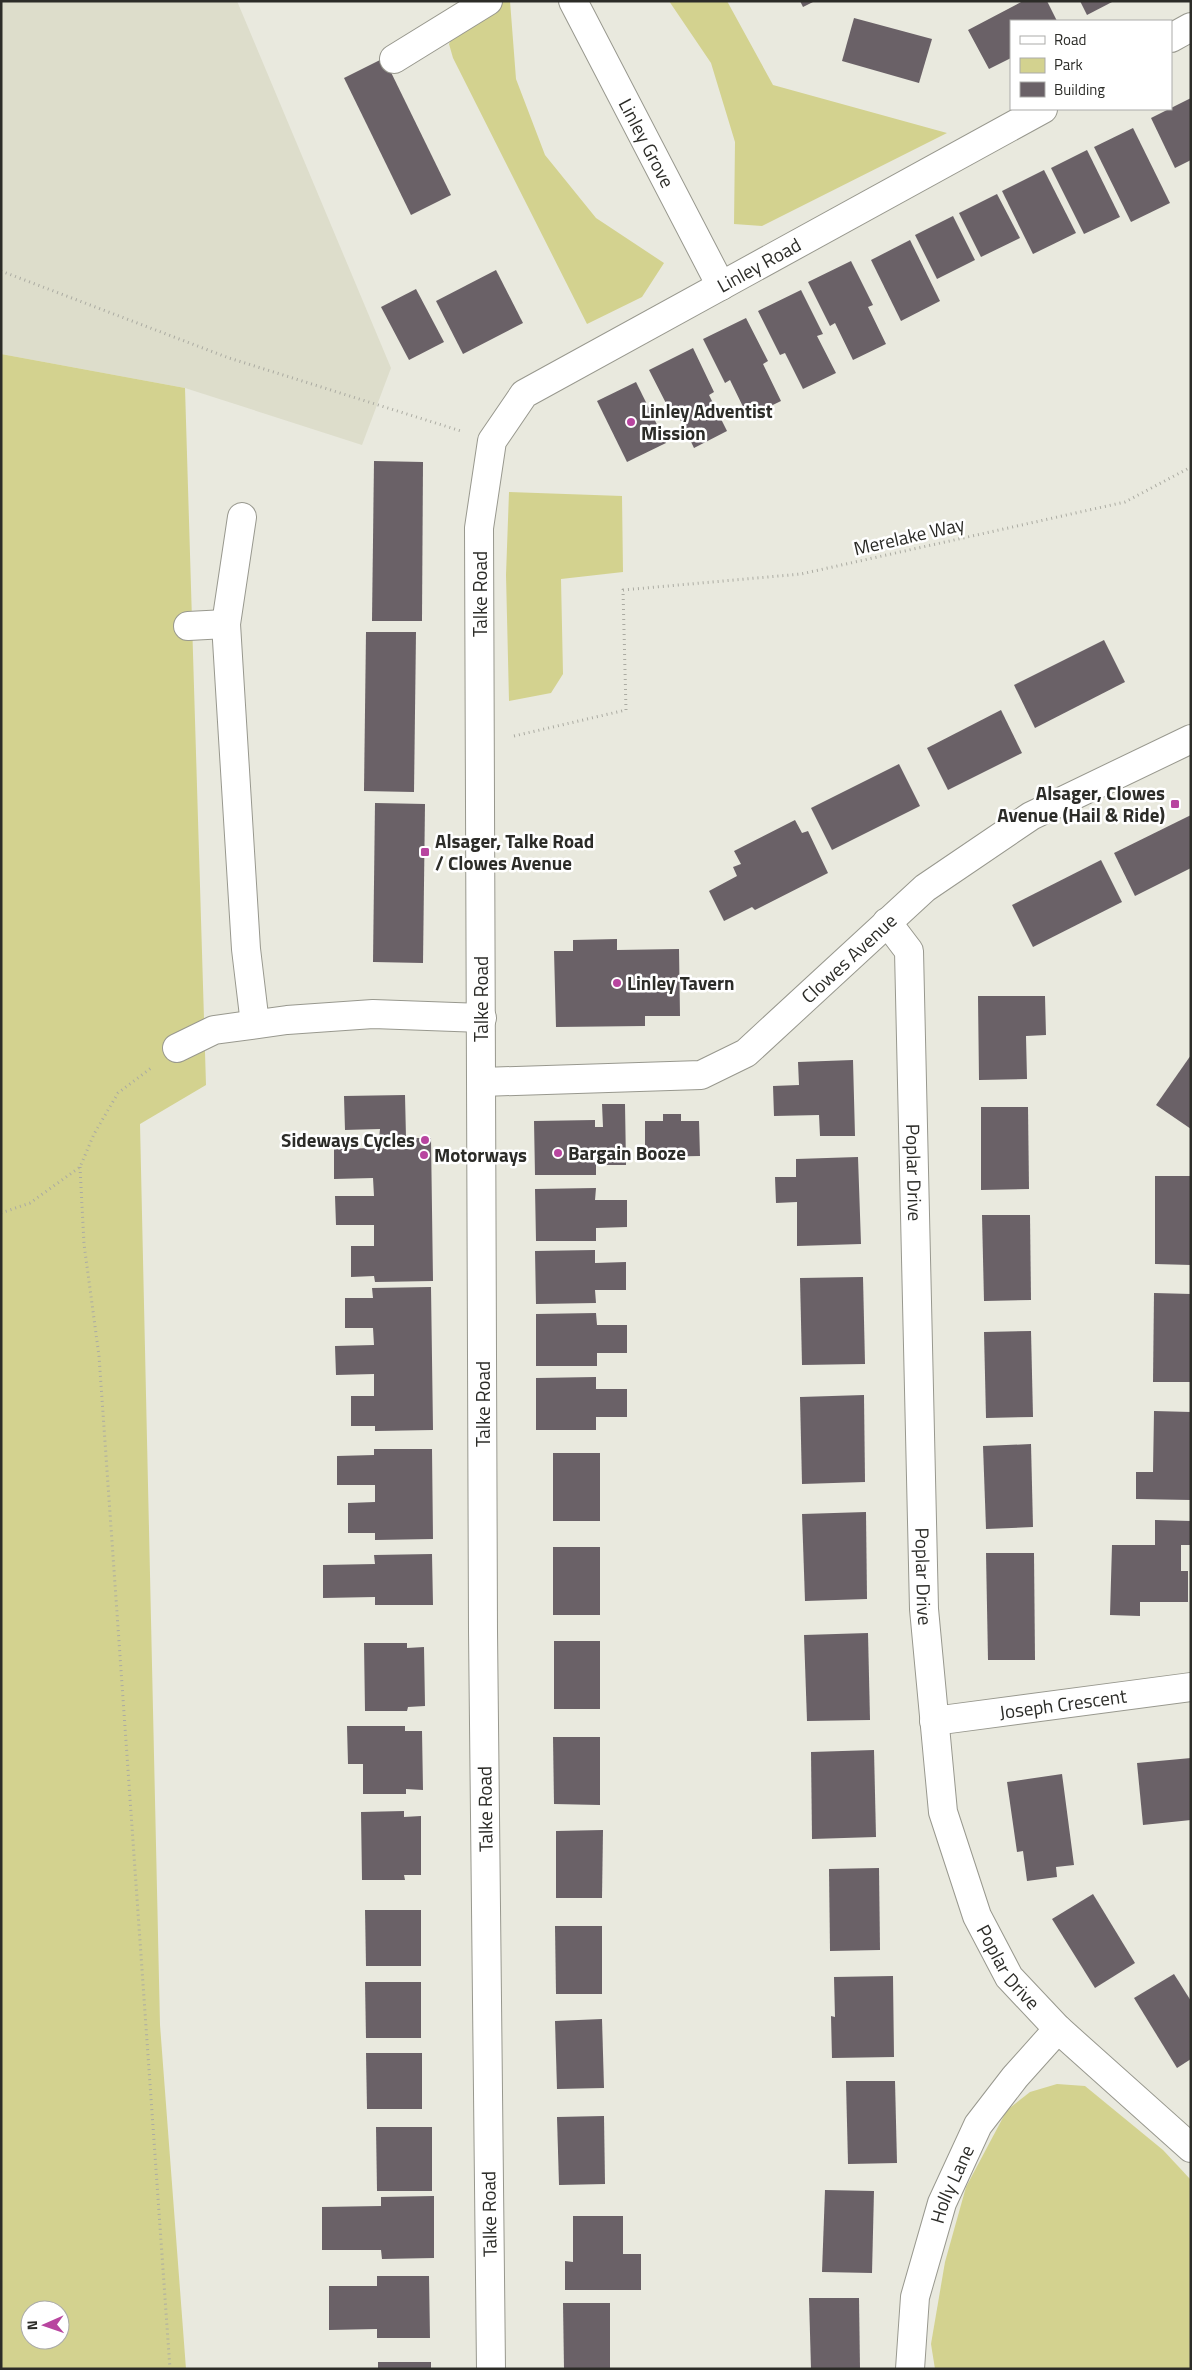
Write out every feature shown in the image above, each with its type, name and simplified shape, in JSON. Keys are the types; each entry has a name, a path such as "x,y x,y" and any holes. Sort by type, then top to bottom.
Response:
{"street":[{"path":"394,59 488,1"},
{"name":"Linley Grove","path":"572,1 721,286"},
{"path":"1172,38 1191,28"},
{"name":"Linley Road","path":"492,441 524,394 1041,110"},
{"name":"Talke Road","path":"491,2369 484,1651 479,528 492,441"},
{"path":"242,517 226,624 246,949 255,1024"},
{"path":"188,626 226,624"},
{"name":"Clowes Avenue","path":"482,1082 701,1075 746,1053 925,888 1031,816 1191,739"},
{"name":"Poplar Drive","path":"886,922 909,951 924,1609 943,1812 977,1916 1009,1978 1058,2029 1191,2148"},
{"path":"177,1048 214,1030 255,1024 373,1014 482,1018"},
{"name":"Joseph Crescent","path":"934,1721 1191,1687"},
{"name":"Holly Lane","path":"910,2369 915,2297 942,2203 978,2125 1015,2077 1058,2029"}],"path":[{"path":"1,271 229,358 492,441"},
{"name":"Merelake Way","path":"480,743 626,710 623,590 801,574 1125,502 1191,467"},
{"path":"170,2369 100,1366 84,1244 80,1167 94,1134 118,1093 177,1048"},
{"path":"1,1213 30,1204 80,1167"}],"shaded area":[{"path":"1,1 237,1 391,368 362,445 185,388 1,354"}],"green space":[{"path":"504,1 510,1 516,79 545,155 596,218 664,263 642,297 587,324 453,58 449,44 455,32"},
{"path":"669,1 727,1 773,85 947,133 762,226 734,224 735,142 711,63"},
{"path":"1,354 185,388 206,1085 140,1124 160,2025 186,2369 2,2369"},
{"path":"509,492 622,496 623,572 561,579 563,674 551,693 509,701 506,575"},
{"path":"1057,2084 1085,2086 1163,2150 1191,2180 1191,2369 935,2369 931,2344 945,2262 966,2187 1007,2110 1030,2092"}],"building":[{"path":"800,1 815,1 803,7"},
{"path":"1023,1 1047,1 1056,20 1010,20 1010,58 989,69 968,30"},
{"path":"1080,1 1114,1 1087,15"},
{"path":"854,18 932,39 919,83 842,61"},
{"path":"384,58 451,195 411,215 344,78"},
{"path":"1191,98 1191,160 1175,168 1151,118 1167,110 1172,110 1172,108"},
{"path":"1133,128 1170,203 1131,222 1094,147"},
{"path":"1087,150 1120,217 1084,234 1051,168"},
{"path":"1044,170 1076,233 1033,254 1002,191"},
{"path":"997,194 1020,238 981,257 959,213"},
{"path":"953,216 975,260 937,279 915,235"},
{"path":"910,240 940,301 901,321 871,260"},
{"path":"851,261 873,305 868,307 886,344 853,360 835,323 830,326 808,282"},
{"path":"496,270 523,323 463,354 436,301"},
{"path":"416,289 444,342 409,360 381,307"},
{"path":"801,290 823,334 817,336 836,373 803,389 785,353 780,355 758,311"},
{"path":"746,318 768,361 763,364 781,401 748,417 730,380 725,383 703,339"},
{"path":"693,348 714,392 709,395 727,431 694,448 676,411 671,413 649,370"},
{"name":"Linley Adventist Mission","path":"636,382 666,443 627,462 597,401"},
{"path":"374,461 423,462 422,621 372,621"},
{"path":"366,632 416,632 414,792 364,791"},
{"path":"1104,640 1125,682 1035,728 1014,685"},
{"path":"1001,710 1022,753 948,790 927,748"},
{"path":"899,764 920,806 832,850 811,808"},
{"path":"375,803 425,804 423,963 373,962"},
{"path":"1191,815 1191,868 1135,896 1114,853"},
{"path":"795,820 802,833 808,831 828,873 755,910 752,907 724,921 709,891 737,876 733,867 741,864 734,851"},
{"path":"1101,860 1122,902 1033,947 1012,905"},
{"name":"Linley Tavern","path":"617,939 617,950 679,949 680,1016 645,1016 645,1026 556,1027 554,951 573,951 573,940"},
{"path":"978,996 1045,996 1046,1035 1026,1036 1027,1079 979,1080"},
{"path":"1191,1055 1191,1129 1156,1105"},
{"path":"853,1060 855,1136 820,1136 819,1115 774,1116 773,1086 799,1085 798,1062"},
{"path":"405,1095 406,1138 431,1138 433,1281 375,1282 374,1276 351,1277 351,1246 374,1246 374,1225 336,1225 335,1196 374,1196 373,1178 334,1179 334,1149 373,1148 373,1139 379,1139 380,1129 345,1130 344,1096"},
{"path":"602,1104 625,1104 626,1165 596,1165 596,1175 535,1175 534,1121 595,1120 595,1127 603,1127"},
{"path":"981,1107 1028,1107 1029,1189 981,1190"},
{"path":"663,1114 681,1114 681,1121 699,1121 700,1156 645,1157 645,1121 663,1121"},
{"path":"858,1157 861,1244 797,1246 797,1202 776,1203 775,1177 796,1177 796,1159"},
{"path":"1155,1176 1191,1176 1191,1265 1155,1264"},
{"path":"596,1188 595,1200 627,1200 627,1227 596,1228 596,1241 536,1241 535,1189"},
{"path":"982,1215 1030,1215 1031,1300 984,1301"},
{"path":"595,1250 595,1263 626,1262 626,1290 595,1290 596,1303 536,1304 535,1251"},
{"path":"863,1277 865,1364 802,1365 800,1278"},
{"path":"431,1287 433,1430 375,1431 375,1426 351,1426 351,1396 374,1396 374,1374 336,1375 335,1346 374,1345 373,1328 345,1328 345,1298 373,1298 372,1288"},
{"path":"1154,1293 1191,1294 1191,1382 1153,1382"},
{"path":"596,1313 597,1325 627,1325 627,1353 597,1353 597,1366 536,1366 536,1314"},
{"path":"1031,1331 1033,1417 986,1418 984,1332"},
{"path":"596,1377 596,1389 627,1389 627,1417 596,1417 596,1430 536,1430 536,1378"},
{"path":"864,1395 865,1482 802,1484 800,1397"},
{"path":"1154,1411 1191,1412 1191,1500 1136,1499 1136,1472 1153,1472"},
{"path":"1031,1444 1033,1527 986,1529 983,1446"},
{"path":"374,1449 432,1449 433,1539 375,1540 375,1533 348,1533 348,1503 375,1502 375,1485 337,1485 337,1456 374,1455"},
{"path":"553,1453 600,1453 600,1521 553,1521"},
{"path":"866,1512 867,1599 805,1601 802,1514"},
{"path":"1155,1520 1191,1521 1191,1545 1181,1545 1181,1571 1188,1571 1188,1602 1140,1602 1140,1616 1110,1615 1112,1545 1155,1545"},
{"path":"553,1547 600,1547 600,1615 553,1615"},
{"path":"986,1553 1034,1553 1035,1660 988,1660"},
{"path":"432,1554 433,1605 375,1605 375,1597 323,1598 323,1565 375,1564 374,1555"},
{"path":"868,1633 870,1720 807,1721 804,1635"},
{"path":"554,1641 600,1641 600,1709 554,1709"},
{"path":"364,1643 407,1643 407,1648 424,1647 425,1706 408,1707 407,1711 365,1711"},
{"path":"347,1726 405,1726 405,1731 422,1731 423,1790 406,1789 406,1794 363,1794 363,1764 348,1764"},
{"path":"553,1737 600,1737 600,1805 554,1804"},
{"path":"874,1750 876,1837 812,1839 811,1752"},
{"path":"1191,1758 1191,1820 1143,1825 1137,1763"},
{"path":"1062,1774 1074,1865 1056,1867 1057,1877 1027,1881 1023,1851 1017,1852 1007,1782"},
{"path":"404,1811 404,1817 421,1816 421,1875 404,1875 405,1880 362,1880 361,1812"},
{"path":"603,1830 602,1898 556,1898 556,1831"},
{"path":"879,1868 880,1950 830,1951 829,1869"},
{"path":"1093,1894 1135,1963 1095,1988 1052,1919"},
{"path":"365,1910 421,1910 421,1966 366,1966"},
{"path":"555,1926 602,1926 602,1994 556,1994"},
{"path":"1174,1974 1191,2001 1191,2059 1177,2068 1134,1998"},
{"path":"893,1976 894,2057 832,2058 831,2016 835,2017 834,1977"},
{"path":"365,1982 421,1982 421,2038 366,2038"},
{"path":"602,2019 604,2088 557,2089 555,2021"},
{"path":"366,2053 422,2053 422,2109 367,2109"},
{"path":"846,2081 895,2081 897,2163 848,2164"},
{"path":"604,2116 605,2184 559,2185 557,2117"},
{"path":"376,2127 432,2127 432,2191 377,2191"},
{"path":"825,2190 874,2191 872,2273 822,2272"},
{"path":"434,2196 434,2258 382,2259 381,2250 322,2250 322,2207 381,2206 381,2197"},
{"path":"573,2216 623,2216 623,2254 641,2254 641,2290 565,2290 565,2261 573,2262"},
{"path":"377,2276 429,2276 430,2338 377,2338 377,2329 329,2330 329,2286 377,2286"},
{"path":"809,2298 859,2298 860,2369 811,2369"},
{"path":"563,2303 610,2303 610,2369 564,2369"},
{"path":"378,2362 431,2362 431,2369 378,2369"}],"place":[{"name":"Linley Adventist Mission","path":"631,422"},
{"name":"Alsager, Clowes Avenue (Hail & Ride)","path":"1175,804"},
{"name":"Alsager, Talke Road / Clowes Avenue","path":"425,852"},
{"name":"Linley Tavern","path":"617,983"},
{"name":"Sideways Cycles","path":"425,1140"},
{"name":"Bargain Booze","path":"558,1153"},
{"name":"Motorways","path":"424,1155"}]}
